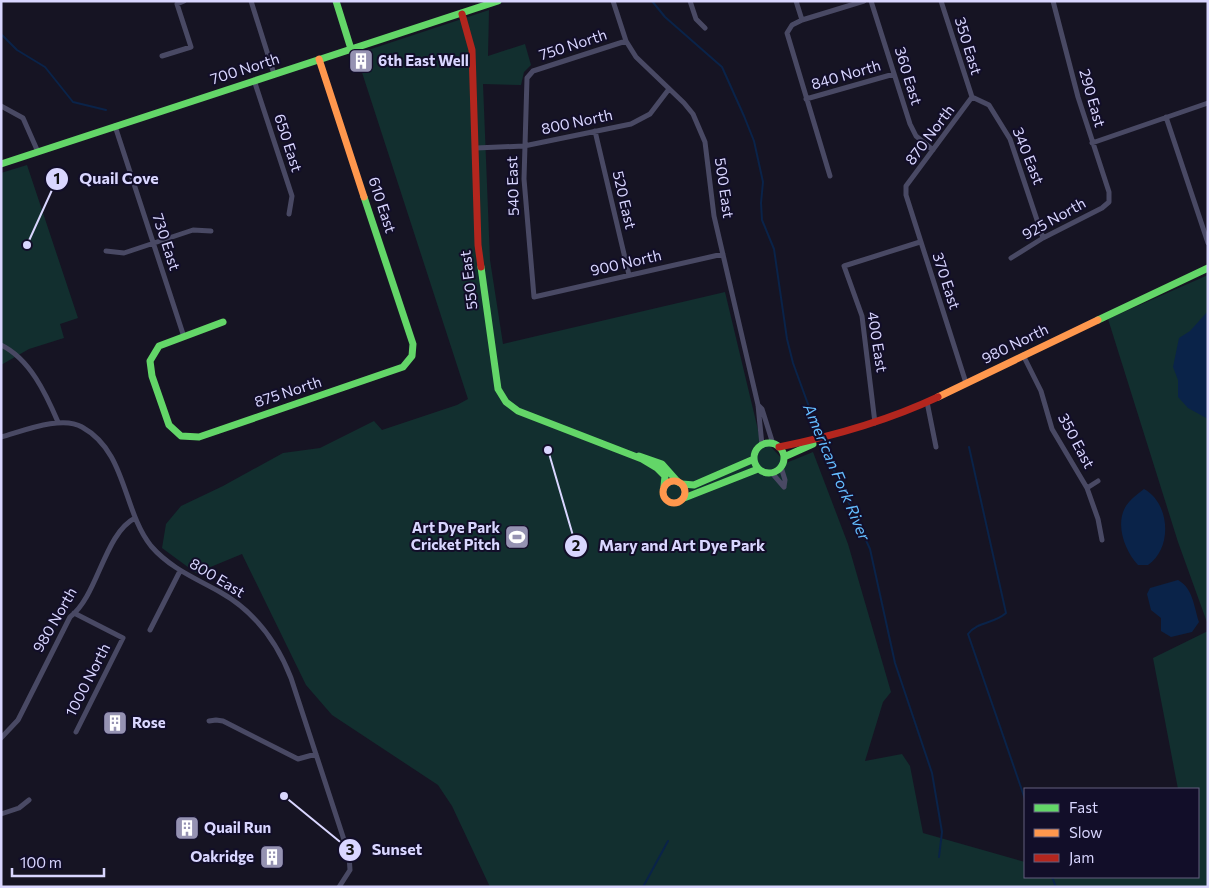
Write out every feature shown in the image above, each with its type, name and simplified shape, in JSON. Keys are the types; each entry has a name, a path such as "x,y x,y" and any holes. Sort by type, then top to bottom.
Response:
{"street":[{"path":"162,56 191,47 177,4 184,1"},
{"path":"251,1 274,74"},
{"path":"336,1 351,49"},
{"name":"700 North","path":"1,164 498,1"},
{"name":"500 East","path":"613,1 626,41 636,57 693,114 705,142 714,216 758,405 762,445"},
{"path":"690,1 696,19 705,28"},
{"path":"796,1 802,20"},
{"path":"830,176 787,38 788,28 802,20 864,1"},
{"name":"360 East","path":"871,1 912,131 933,150"},
{"name":"350 East","path":"941,1 972,97"},
{"name":"290 East","path":"1053,1 1076,91 1109,192 1109,202"},
{"name":"550 East","path":"462,14 472,50 480,261 493,351 495,379 500,394 510,406 527,415 634,455 661,469 665,476 664,486"},
{"name":"750 North","path":"529,74 533,71 626,41"},
{"name":"610 East","path":"319,59 413,344 410,360"},
{"name":"540 East","path":"529,74 527,78 524,179 534,297"},
{"name":"840 North","path":"806,100 894,74"},
{"name":"650 East","path":"254,80 292,196 289,214"},
{"name":"800 North","path":"476,148 524,146 641,120 650,114 669,89"},
{"name":"870 North","path":"906,186 972,97"},
{"name":"340 East","path":"972,97 989,105 1012,144 1043,238"},
{"path":"1092,143 1208,103"},
{"path":"1,106 23,118 38,152"},
{"path":"1166,117 1208,243"},
{"name":"730 East","path":"115,126 184,337"},
{"name":"520 East","path":"595,130 629,275"},
{"name":"370 East","path":"906,186 906,194 920,242 966,383"},
{"name":"925 North","path":"1011,258 1043,238 1102,208 1109,202"},
{"path":"106,251 124,253 194,230 211,231"},
{"name":"400 East","path":"876,423 862,316 844,266 920,242"},
{"name":"900 North","path":"534,297 723,254"},
{"name":"980 North","path":"784,457 810,443 876,423 927,402 1208,268"},
{"path":"184,337 223,322"},
{"name":"875 North","path":"184,337 159,346 152,354 150,361 152,376 169,425 173,430 185,437 199,437 400,370 410,360"},
{"path":"1,345 25,363 50,401 58,422 1,437"},
{"name":"350 East","path":"1023,355 1038,384 1054,433 1087,488 1098,519 1102,540"},
{"path":"927,402 936,448"},
{"name":"500 East","path":"758,405 776,446"},
{"name":"800 East","path":"58,422 70,423 85,429 113,459 135,518 152,547 180,571 232,600 253,618 267,634 288,672 350,854 350,870 346,880 339,887"},
{"name":"980 North","path":"776,446 810,443"},
{"path":"754,459 697,484 670,482 664,486 663,495 670,503 678,503 684,498 758,469 772,473 784,486 785,480 781,468 784,457 776,446 762,445 756,451 754,459 758,469"},
{"name":"550 East","path":"634,455 653,458 664,463 680,483"},
{"path":"772,473 781,468"},
{"path":"1087,488 1098,481"},
{"path":"680,483 686,492 684,498"},
{"name":"980 North","path":"1,738 18,720 66,624 74,614 122,528 135,518"},
{"path":"150,630 180,571"},
{"name":"1000 North","path":"74,614 123,638 76,732"},
{"path":"209,721 223,721 298,759 316,754"},
{"path":"1,814 19,808 29,800"}],"green space":[{"path":"489,10 488,56 525,44 531,65 524,72 521,85 483,84 490,260 503,344 725,292 759,434 786,463 813,452 848,544 891,692 883,702 865,761 902,754 910,766 923,833 1024,862 1024,878 1199,878 1199,788 1178,788 1153,658 1208,631 1208,887 490,887 452,806 438,785 332,715 306,685 242,554 196,573 162,548 166,524 181,506 223,486 283,453 320,448 374,421 382,430 457,405 468,399 356,54"},
{"path":"27,165 78,318 60,324 64,338 29,349 1,365 1,173"},
{"path":"1208,275 1208,625 1178,542 1108,319"}],"water":[{"path":"1208,311 1208,419 1188,408 1178,397 1178,380 1173,367 1179,338 1190,331"},
{"path":"1144,489 1159,504 1165,526 1165,537 1162,548 1156,557 1148,565 1138,565 1128,551 1121,526 1124,509"},
{"path":"1178,580 1183,583 1190,593 1199,622 1192,632 1171,637 1161,631 1161,618 1151,610 1147,594 1150,588"}],"waterway":[{"name":"American Fork River","path":"652,1 665,17 722,67 754,141 763,182 762,220 774,249 787,339 793,363 820,437"},
{"path":"1,34 17,50 45,67 73,102 106,110"},
{"name":"American Fork River","path":"821,442 870,549 895,663 932,773 942,832 939,857"},
{"path":"969,447 1006,613 1001,617 976,627 968,634 1024,796"},
{"path":"643,887 668,841"},
{"path":"1052,878 1056,887"}],"traffic: fast":[{"path":"336,1 351,49"},
{"path":"1,164 498,1"},
{"path":"223,322 159,346 150,361 152,376 169,425 181,436 199,437 403,367 412,356 413,344 364,197"},
{"path":"481,267 498,389 506,402 518,411 642,459 657,468 665,476 664,486"},
{"path":"1098,320 1208,268"},
{"path":"769,443 780,447 784,458 780,469 769,473 758,469 754,458 758,447 769,443"},
{"path":"784,457 813,444"},
{"path":"639,456 662,464 678,482"},
{"path":"682,484 694,485 754,459"},
{"path":"684,498 758,469"}],"traffic: slow":[{"path":"319,59 364,197"},
{"path":"938,397 1098,320"},
{"path":"670,481 678,481 685,488 685,492 685,496 678,503 670,503 663,496 663,488 670,481"}],"traffic: jam":[{"path":"462,14 472,50 478,245 481,267"},
{"path":"779,447 860,427 919,406 938,397"}],"place":[{"name":"6th East Well","path":"361,61"},
{"name":"Quail Cove","path":"27,245"},
{"name":"Mary and Art Dye Park","path":"548,450"},
{"name":"Art Dye Park Cricket Pitch","path":"517,537"},
{"name":"Rose","path":"115,723"},
{"name":"Sunset","path":"284,796"},
{"name":"Quail Run","path":"187,828"},
{"name":"Oakridge","path":"272,857"}]}
